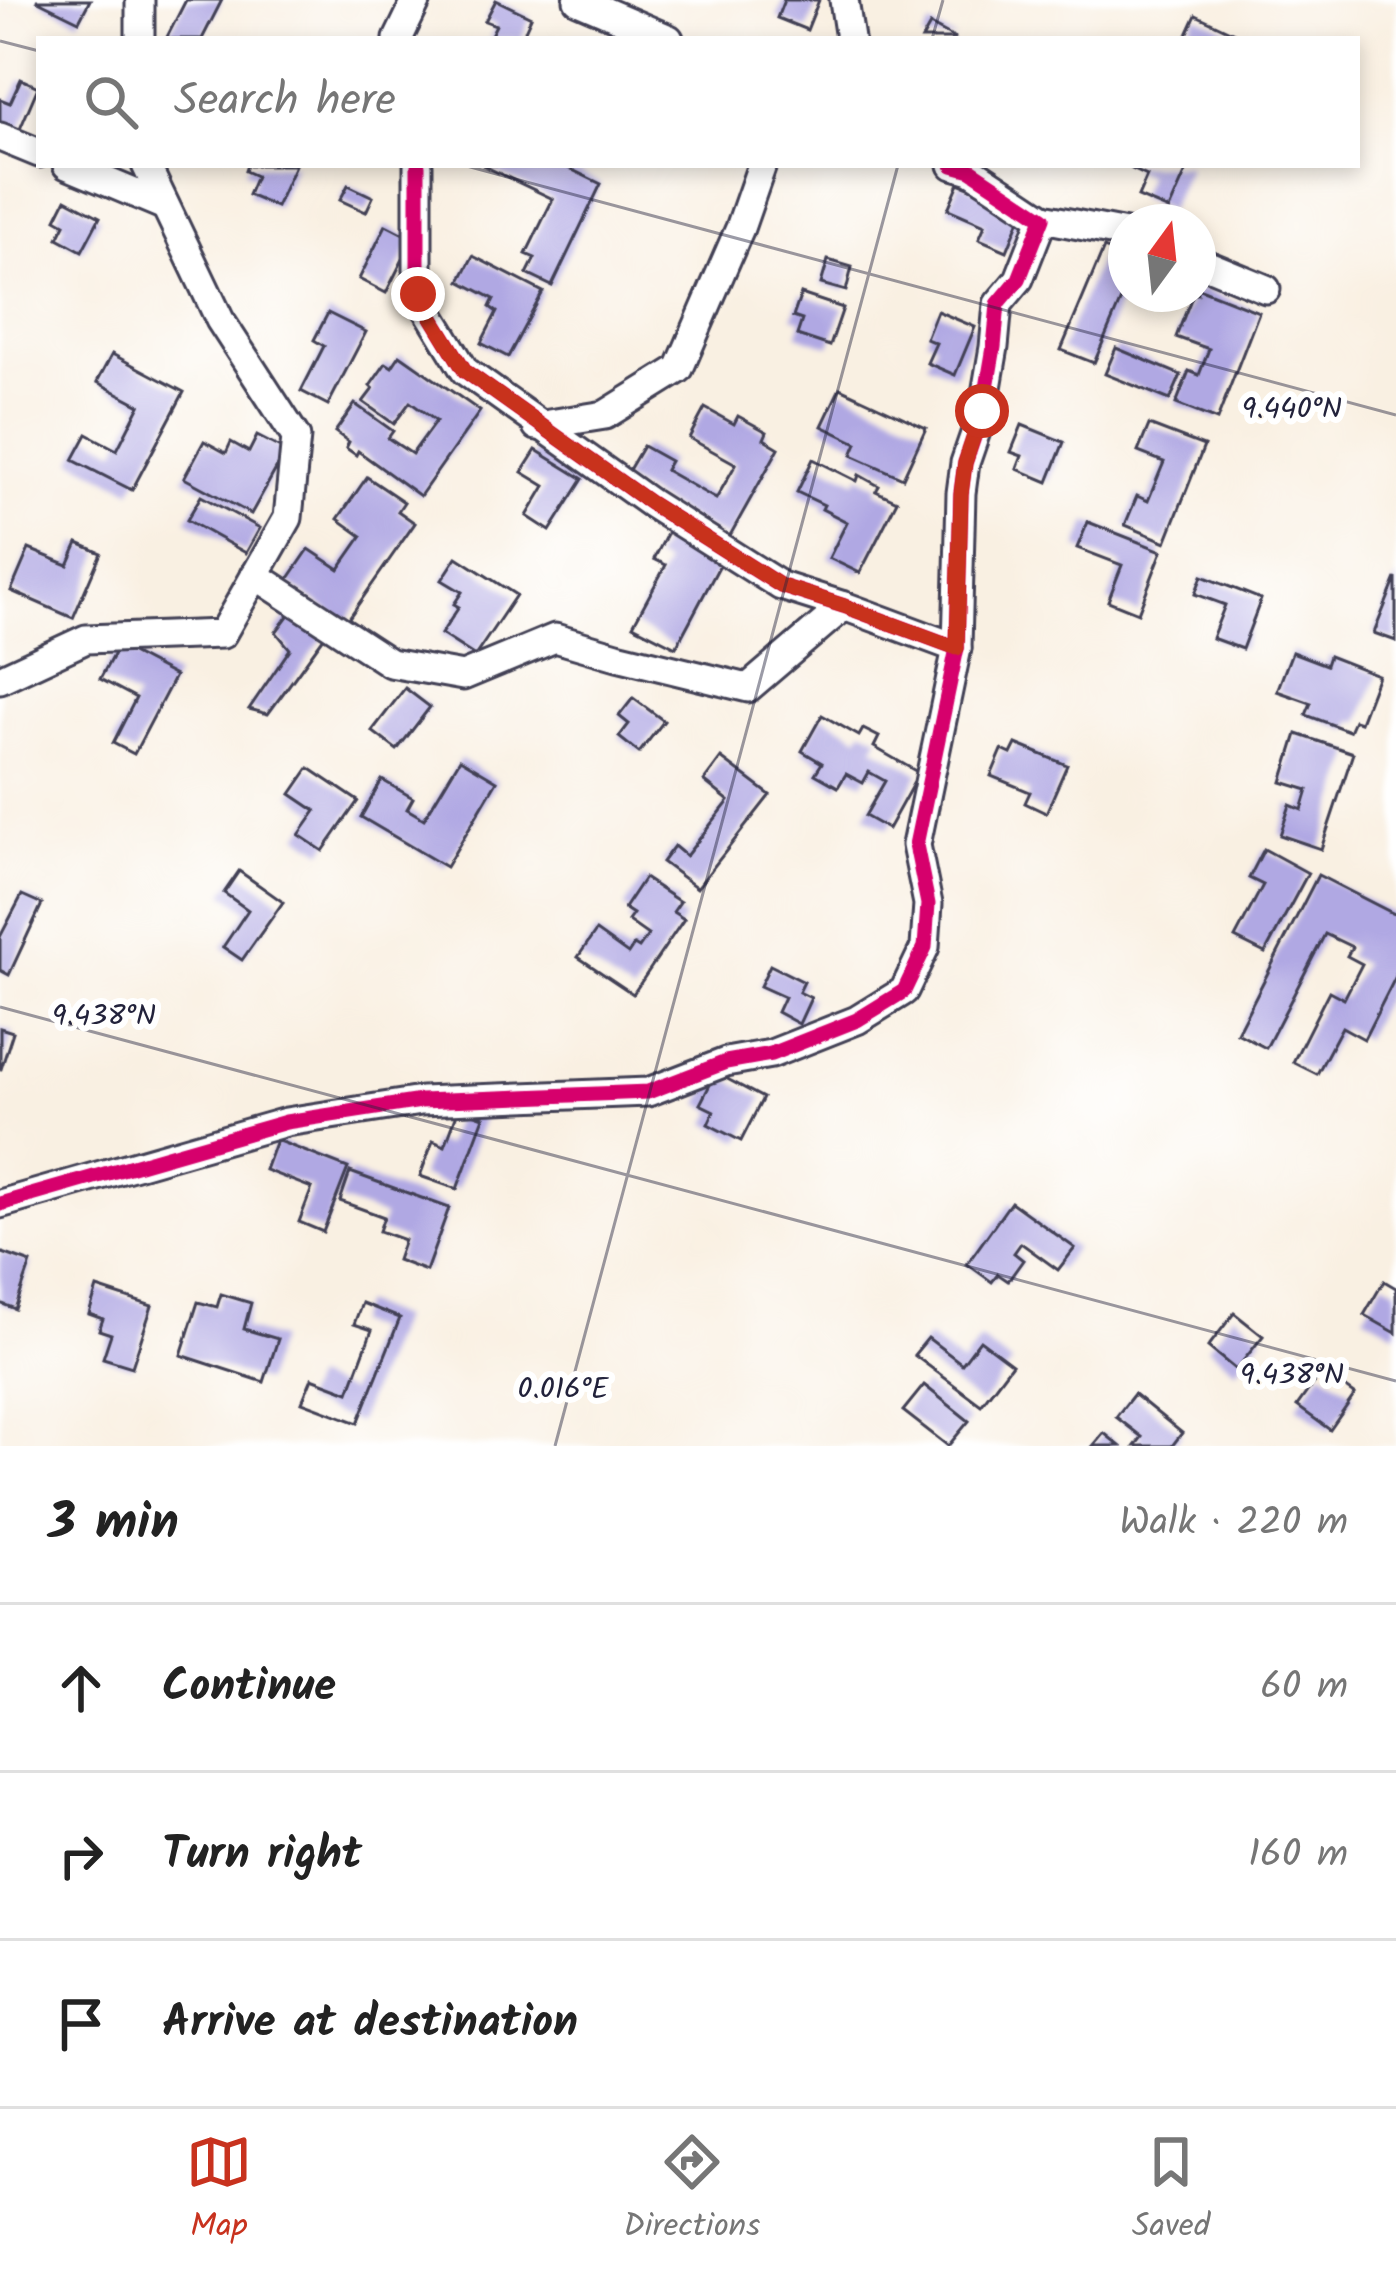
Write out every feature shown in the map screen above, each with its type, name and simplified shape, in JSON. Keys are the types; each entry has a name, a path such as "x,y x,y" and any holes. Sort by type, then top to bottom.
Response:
{"street":[{"path":"140,0 140,36"},
{"path":"399,36 417,0"},
{"path":"578,0 662,36"},
{"path":"844,0 850,36"},
{"path":"0,137 36,152"},
{"path":"74,168 165,206"},
{"path":"0,679 86,639 222,634 288,518 296,437 220,320 147,168"},
{"path":"418,168 418,294 465,371 650,503 781,586 957,648"},
{"path":"538,425 604,415 679,369 761,168"},
{"path":"964,168 1043,218 1108,231"},
{"path":"0,1204 286,1122 421,1101 649,1092 726,1062 770,1054 857,1020 904,991 925,947 928,904 916,845 957,648 965,463 982,411 998,304 1019,279 1043,218"},
{"path":"1216,269 1266,290"},
{"path":"255,575 390,663 463,676 555,638 748,688 844,606"}],"building":[{"path":"36,0 90,0 79,21"},
{"path":"186,0 222,0 204,36 168,36"},
{"path":"496,0 531,17 522,36 490,36 496,25 485,21"},
{"path":"784,0 819,0 807,30 777,18"},
{"path":"1196,15 1241,36 1186,36"},
{"path":"930,25 950,36 924,36"},
{"path":"21,79 36,86 17,136 0,128 0,99 10,103"},
{"path":"294,168 276,207 248,195 256,176 245,171"},
{"path":"488,168 568,168 601,184 552,286 527,274 535,258 526,254 553,199"},
{"path":"1132,168 1188,168 1172,204 1138,197 1147,176"},
{"path":"959,183 1024,209 1007,251 979,239 985,225 948,209"},
{"path":"348,185 373,197 366,212 340,200"},
{"path":"66,199 100,217 82,251 58,238 65,224 56,219"},
{"path":"386,225 413,239 386,293 359,279"},
{"path":"1104,248 1108,250 1108,312 1116,312 1094,363 1061,350"},
{"path":"473,256 543,292 508,357 481,343 497,312 490,307 494,299 460,281"},
{"path":"828,260 852,267 846,291 821,284"},
{"path":"801,294 843,308 830,346 797,335 802,320 793,317"},
{"path":"1216,295 1259,312 1217,420 1176,404 1189,371 1199,375 1209,349 1176,337 1186,312 1216,312"},
{"path":"937,311 975,327 955,375 927,363 936,343 926,339"},
{"path":"328,313 366,332 328,405 301,391 324,346 314,340"},
{"path":"1116,348 1181,375 1170,400 1105,374"},
{"path":"112,354 184,392 132,490 73,460 87,434 117,450 140,405 97,382"},
{"path":"400,355 480,411 420,496 358,451 356,455 346,448 349,442 335,432 355,404 393,431 388,438 412,454 436,421 410,402 394,424 363,402 386,363 392,367"},
{"path":"840,388 926,428 903,478 852,455 857,443 822,426"},
{"path":"705,408 734,424 738,416 767,432 764,439 779,448 728,539 623,480 643,446 670,461 665,470 716,499 736,464 689,438"},
{"path":"1022,425 1064,442 1048,482 1017,469 1022,456 1011,452"},
{"path":"1149,425 1204,446 1166,542 1125,525 1137,496 1148,501 1164,462 1138,452"},
{"path":"257,436 286,451 251,514 184,478 204,441 226,453 231,442 249,452"},
{"path":"536,450 583,479 550,531 527,516 545,486 522,472"},
{"path":"813,459 857,481 859,475 879,486 876,491 897,501 860,573 829,558 847,522 797,492"},
{"path":"367,477 404,502 398,511 415,523 346,622 287,581 309,549 339,569 362,536 338,519"},
{"path":"201,496 260,528 246,553 187,520"},
{"path":"1088,522 1162,551 1138,613 1108,601 1122,565 1077,548"},
{"path":"670,528 724,557 676,647 633,625 666,565 654,559"},
{"path":"78,543 101,553 73,618 11,591 29,549 68,565"},
{"path":"457,557 516,595 475,656 441,634 459,607 454,604 462,592 442,580"},
{"path":"1202,576 1261,599 1242,649 1212,638 1225,605 1195,594"},
{"path":"1396,578 1396,641 1374,633"},
{"path":"290,613 324,637 268,714 249,709 290,649 276,632"},
{"path":"118,646 175,676 134,754 113,743 136,698 100,679"},
{"path":"1292,652 1326,665 1329,656 1378,675 1360,722 1354,720 1349,731 1306,715 1311,703 1277,691"},
{"path":"405,688 430,707 397,750 372,731"},
{"path":"633,698 664,721 639,753 619,737 629,724 619,716"},
{"path":"822,715 859,736 863,729 879,737 874,747 919,773 888,829 865,816 885,781 869,772 863,783 846,774 838,787 815,774 822,763 802,751"},
{"path":"1297,734 1353,753 1321,849 1280,835 1290,805 1302,810 1308,790 1282,782"},
{"path":"1016,744 1067,765 1046,813 1025,803 1030,792 991,776 1002,750 1011,754"},
{"path":"721,758 770,795 697,888 662,862 674,846 686,856 729,801 704,781"},
{"path":"460,759 497,781 446,867 361,817 382,780 413,798 407,809 424,819"},
{"path":"309,768 358,801 323,851 299,835 316,811 291,794"},
{"path":"1264,849 1308,873 1265,953 1235,938 1263,885 1249,878"},
{"path":"239,871 283,902 242,960 223,947 248,910 224,893"},
{"path":"1318,875 1396,915 1396,976 1364,1039 1342,1027 1317,1074 1293,1062 1329,991 1344,999 1362,964 1347,956 1352,947 1325,934 1266,1048 1237,1033"},
{"path":"644,878 680,902 673,912 684,919 633,994 578,957 596,931 628,954 634,945 639,948 648,935 628,921 633,914 624,908"},
{"path":"22,895 42,904 9,975 0,970 0,937"},
{"path":"770,965 804,982 799,992 811,998 799,1024 777,1012 784,997 760,986"},
{"path":"0,1028 13,1032 1,1069 0,1069"},
{"path":"716,1073 763,1098 741,1141 708,1124 714,1111 700,1104"},
{"path":"459,1108 484,1117 457,1189 420,1176 433,1141 445,1146"},
{"path":"276,1140 348,1168 323,1232 299,1222 312,1188 265,1170"},
{"path":"350,1172 449,1208 426,1271 397,1260 404,1240 379,1231 384,1217 340,1201"},
{"path":"1011,1202 1075,1248 1058,1270 1021,1243 1014,1253 1023,1260 1008,1281 998,1274 992,1282 967,1264"},
{"path":"0,1252 31,1263 15,1309 0,1303"},
{"path":"1384,1281 1396,1288 1396,1333 1364,1315"},
{"path":"97,1288 152,1306 132,1367 103,1358 111,1334 99,1330 103,1319 89,1314"},
{"path":"221,1294 251,1303 244,1329 278,1339 264,1382 181,1355 198,1302 217,1307"},
{"path":"362,1303 400,1318 358,1423 302,1402 312,1378 349,1392 372,1330 354,1324"},
{"path":"1234,1313 1263,1336 1236,1370 1208,1347"},
{"path":"928,1338 962,1364 980,1340 1012,1364 981,1405 914,1355"},
{"path":"1322,1371 1355,1394 1330,1430 1297,1406"},
{"path":"924,1385 969,1421 948,1446 903,1411"},
{"path":"1134,1394 1182,1433 1172,1446 1135,1446 1142,1437 1116,1417"},
{"path":"1104,1433 1120,1446 1093,1446"}],"cycle path":[{"path":"418,168 418,294 465,371 650,503 781,586 957,648"},
{"path":"0,1204 286,1122 421,1101 648,1092 726,1062 771,1054 857,1020 904,991 925,947 928,904 916,845 957,648 965,463 983,411 998,304 1019,279 1043,218 964,168"}],"route":[{"path":"418,294 465,371 650,503 781,586 957,648 961,494 965,463 982,411"}]}
